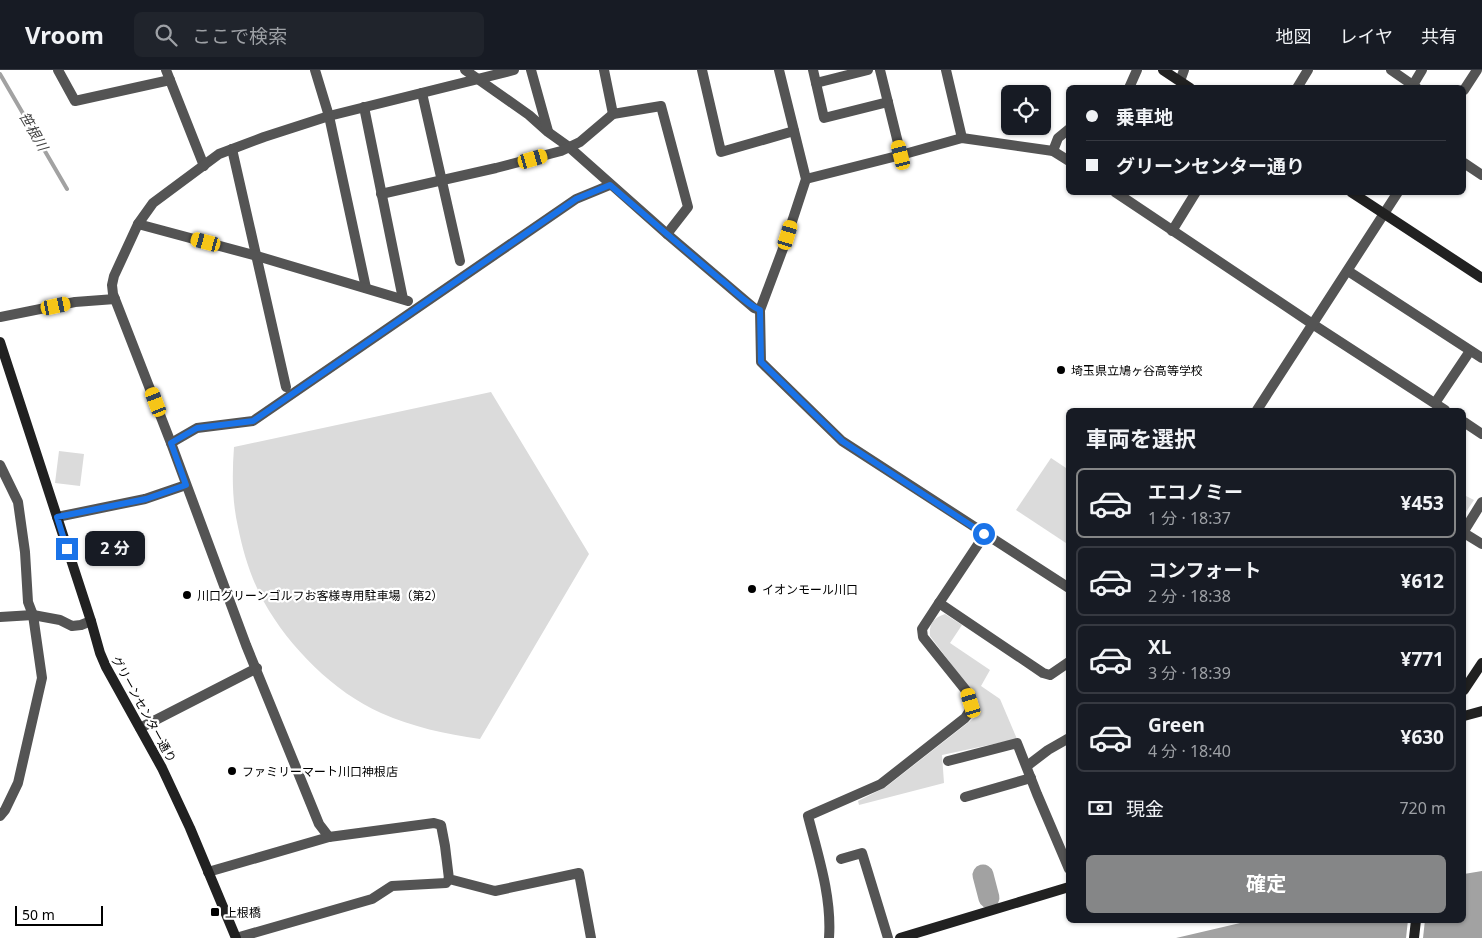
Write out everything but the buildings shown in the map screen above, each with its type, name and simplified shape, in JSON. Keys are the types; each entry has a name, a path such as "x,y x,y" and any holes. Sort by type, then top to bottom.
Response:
{"main road":[{"path":"1163,70 1186,85"},
{"path":"1355,195 1482,278"},
{"name":"グリーンセンター通り","path":"0,342 100,653 106,668 172,790 236,938"},
{"path":"1466,687 1482,663"},
{"path":"1466,715 1482,711"},
{"path":"900,938 1066,888"},
{"path":"1414,938 1416,923"}],"street":[{"path":"58,70 75,101 168,75 204,166"},
{"path":"315,70 328,116 366,288"},
{"path":"466,70 529,115 569,147 667,234 754,308 760,310"},
{"path":"531,70 548,132"},
{"path":"604,70 613,114"},
{"path":"702,70 721,152 794,131"},
{"path":"779,70 806,179 760,310 761,362 842,441 1066,586"},
{"path":"813,70 824,118 888,102"},
{"path":"816,83 868,70"},
{"path":"880,70 901,155"},
{"path":"946,70 962,138"},
{"path":"1130,85 1137,70"},
{"path":"1180,81 1184,70"},
{"path":"1299,85 1308,70"},
{"path":"1391,70 1414,85"},
{"path":"1415,85 1422,70"},
{"path":"1466,87 1477,70"},
{"path":"329,838 318,824 257,668 246,645 115,299 112,285 114,276 138,224 153,203 219,154 328,116 510,71"},
{"path":"422,93 460,261"},
{"path":"381,194 561,151 580,142 613,114 661,106 688,208 667,234"},
{"path":"138,224 257,256 406,300 381,194 364,107"},
{"path":"1053,150 1058,138 1066,131"},
{"path":"806,179 962,138 1053,150 1066,159"},
{"path":"232,149 286,387"},
{"path":"1466,164 1482,175"},
{"path":"171,443 197,428 253,421 576,199 610,185"},
{"path":"1120,195 1442,408"},
{"path":"1172,230 1194,195"},
{"path":"1259,408 1396,195"},
{"path":"1348,271 1482,358"},
{"path":"0,318 75,302 115,299"},
{"path":"1435,403 1470,351"},
{"path":"1466,423 1482,434"},
{"path":"0,465 18,502 25,552 28,602 32,615 42,678 18,783 5,810 0,816"},
{"path":"57,517 146,499 186,485"},
{"path":"1466,529 1482,502"},
{"path":"1466,533 1482,544"},
{"path":"829,938 830,929 826,887 808,816 881,784 970,713 971,703 968,693 923,637 922,629 984,534"},
{"path":"939,603 1043,673 1050,675 1066,664"},
{"path":"0,617 32,615 60,620 72,626 91,621"},
{"path":"140,728 257,668"},
{"path":"1027,766 1048,750 1066,740"},
{"path":"948,761 1017,742 1066,862"},
{"path":"965,797 1031,778"},
{"path":"208,872 329,838 434,823 441,825 449,879"},
{"path":"841,859 862,853 888,938"},
{"path":"449,879 495,891 579,873 591,938"},
{"path":"236,938 372,898 392,886 446,883 449,879"}],"shaded area":[{"path":"491,392 589,554 480,739 429,729 381,713 346,693 330,681 300,651 274,619 251,575 236,517 233,467 234,447"},
{"path":"59,451 84,454 80,486 55,483"},
{"path":"1051,458 1066,468 1066,543 1016,510"},
{"path":"1466,496 1474,500 1466,512"},
{"path":"945,614 962,625 950,643 990,670 981,686 1000,699 1017,739 942,755 944,783 859,805 858,801 886,787 974,718 976,697 930,636 930,628 933,622 937,617"},
{"path":"1482,871 1482,938 1176,938 1240,923 1466,923 1466,874"}],"pier":[{"path":"1408,923 1425,923 1423,938 1406,938"}],"waterway":[{"name":"笹根川","path":"0,74 67,189"},
{"name":"笹根川","path":"983,875 989,898"}],"place":[{"name":"埼玉県立鳩ヶ谷高等学校","path":"1061,370"},
{"name":"イオンモール川口","path":"752,589"},
{"name":"川口グリーンゴルフお客様専用駐車場（第2）","path":"187,595"},
{"name":"ファミリーマート川口神根店","path":"232,771"},
{"name":"上根橋","path":"215,912"}],"route":[{"path":"67,549 57,517 146,499 186,485 171,443 197,428 253,421 576,199 610,185 754,308 760,310 761,362 842,441 984,534"}]}
